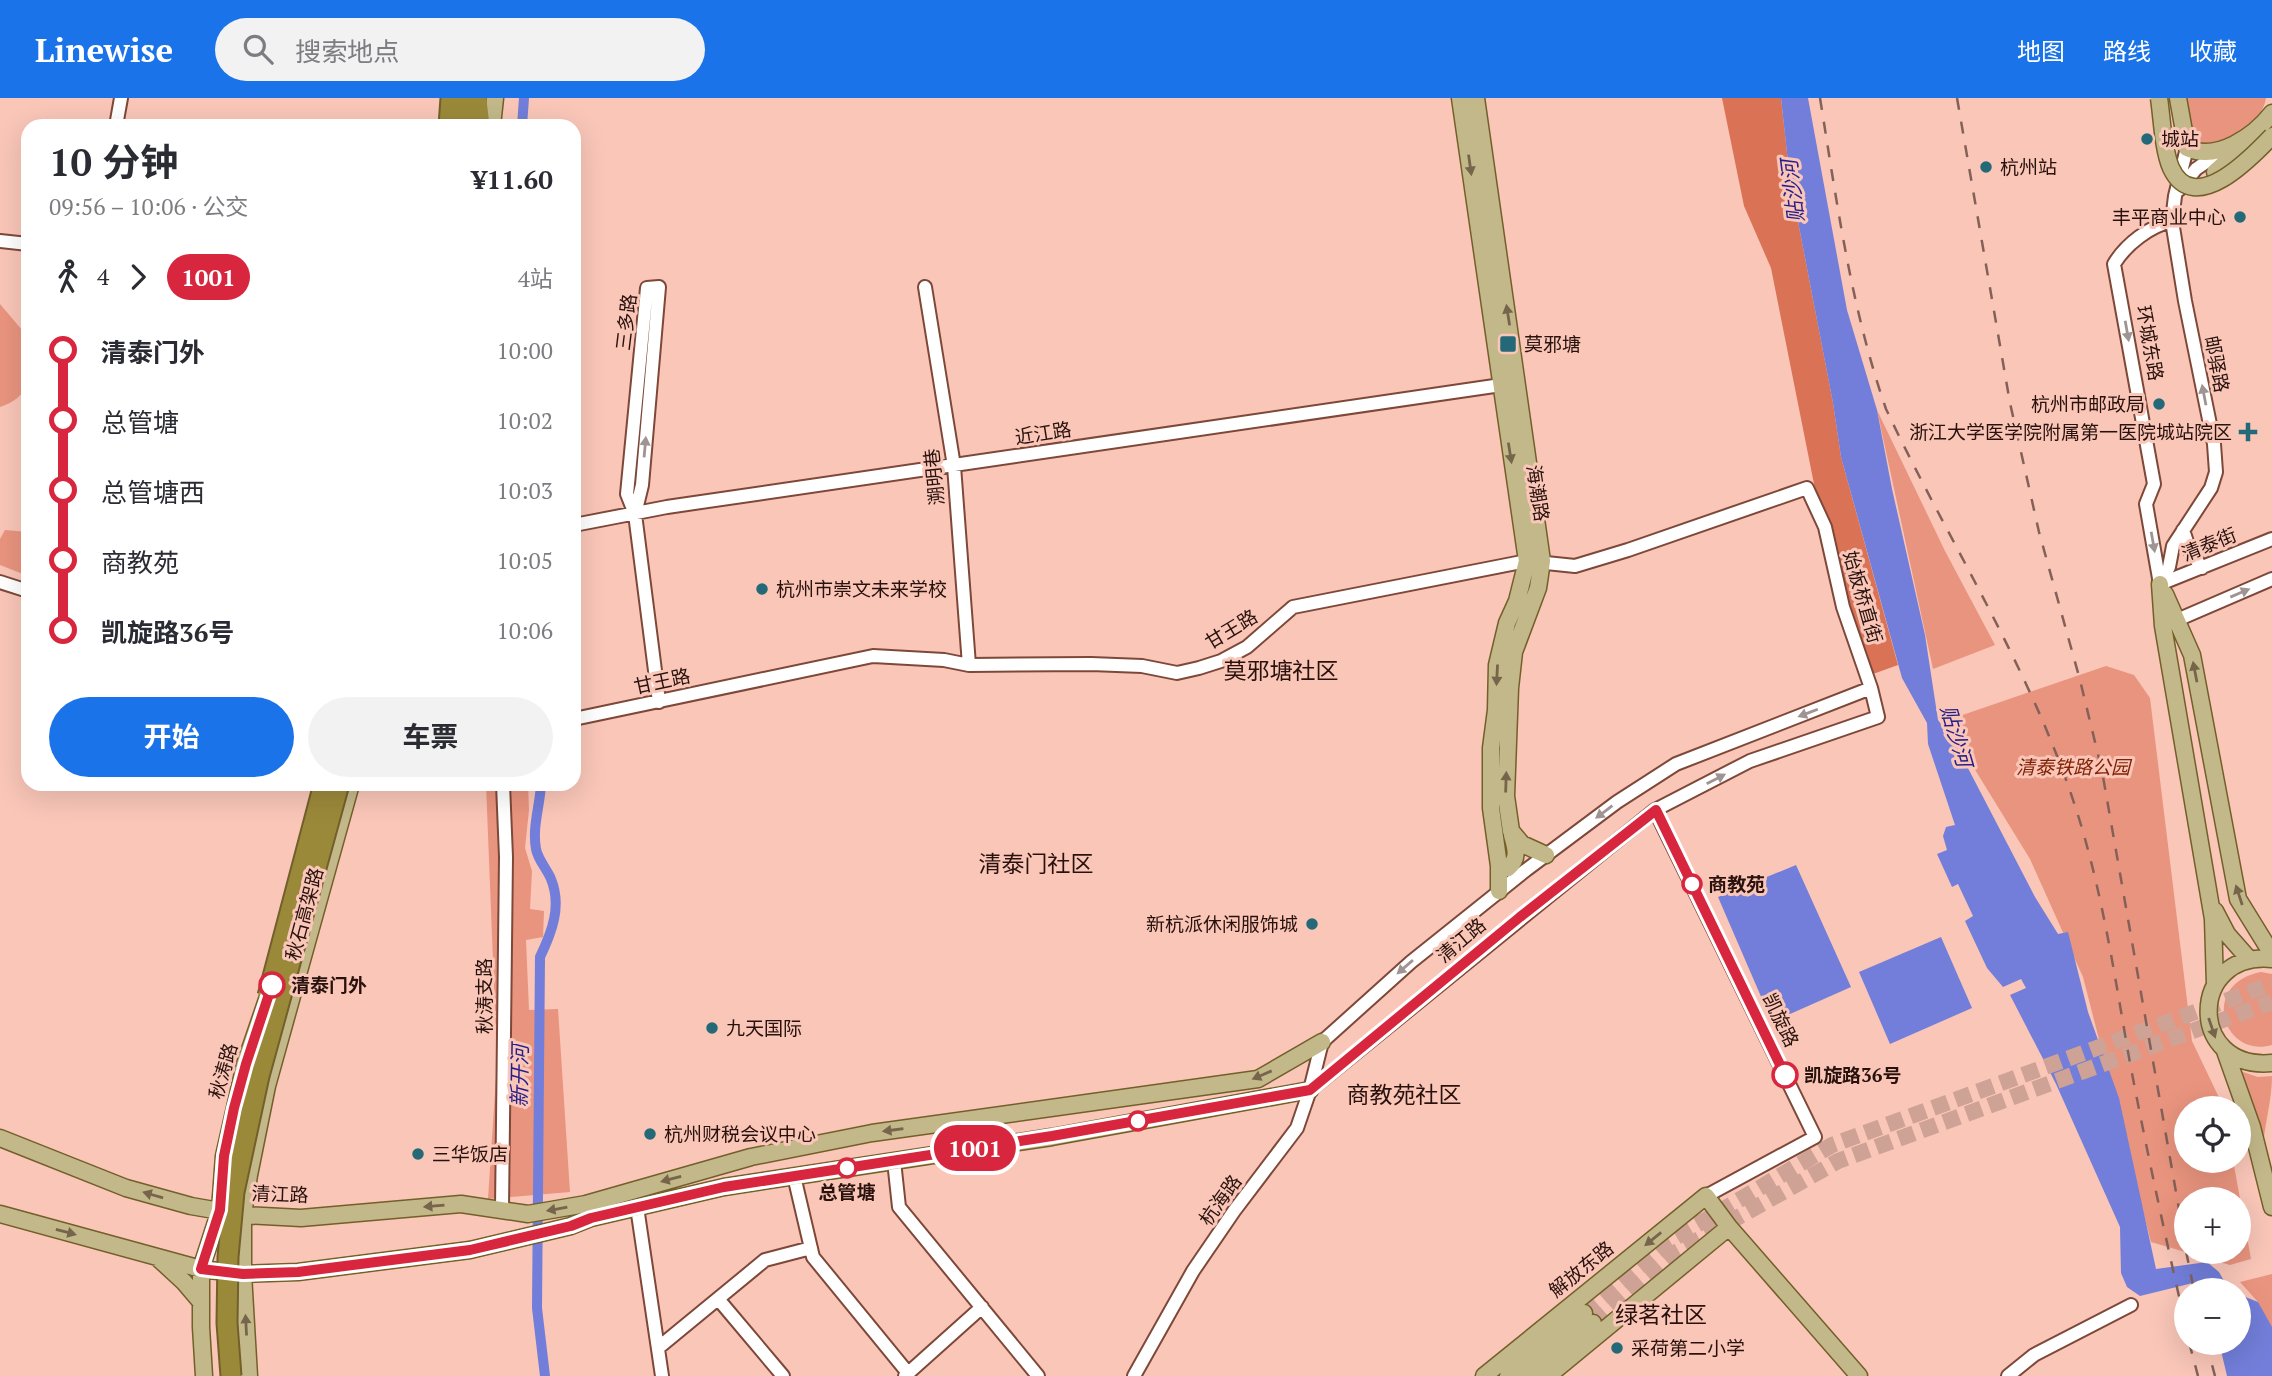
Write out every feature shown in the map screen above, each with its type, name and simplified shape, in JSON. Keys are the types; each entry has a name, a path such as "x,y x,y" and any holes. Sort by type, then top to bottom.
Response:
{"highway":[{"path":"447,119 451,98"},
{"path":"468,119 479,99"},
{"path":"479,99 480,119"},
{"path":"266,1002 272,961 316,791"},
{"name":"秋石高架路","path":"219,1376 216,1301 222,1191 232,1133 322,791"},
{"name":"秋石高架路","path":"231,1376 227,1323 228,1257 234,1192 259,1076 338,791"},
{"path":"300,930 324,873 347,791"}],"main road":[{"path":"445,98 446,119"},
{"name":"海潮路","path":"1460,98 1500,386 1535,561 1507,623 1497,665 1496,710 1491,748 1491,808 1499,866 1499,891"},
{"name":"海潮路","path":"1476,98 1518,383 1538,588 1514,652 1510,688 1506,796 1516,860 1508,868 1499,866"},
{"path":"2159,98 2172,168 2184,182 2193,186 2212,185 2247,162 2270,124"},
{"path":"2178,98 2187,148 2204,153 2225,148 2270,124"},
{"path":"476,119 479,99"},
{"path":"479,99 489,119"},
{"path":"2215,172 2270,124"},
{"name":"环城东路","path":"2160,584 2170,623 2207,889"},
{"name":"环城东路","path":"2170,623 2192,655 2238,899 2272,956"},
{"name":"秋涛路","path":"204,1376 201,1269 220,1210 224,1156 246,1064 292,925 329,791"},
{"path":"249,1376 243,1274 243,1214 256,1134 347,791"},
{"path":"1511,831 1522,844 1546,855"},
{"path":"2207,889 2227,934 2249,958"},
{"path":"2207,889 2213,919 2214,985"},
{"path":"2272,956 2249,958 2235,964 2223,973 2214,985 2208,1001 2210,1028 2225,1051 2237,1083 2252,1127 2272,1207"},
{"name":"清江路","path":"588,1211 751,1157 872,1133 1258,1079 1322,1042"},
{"path":"2225,1051 2240,1060 2257,1065 2272,1063"},
{"name":"清江路","path":"0,1138 126,1188 191,1206 243,1214 301,1218 461,1204 528,1214 637,1207 724,1187 1052,1136 1310,1090"},
{"path":"1706,1196 1729,1227 1859,1376"},
{"name":"解放东路","path":"1484,1376 1706,1196"},
{"path":"0,1214 201,1269 243,1274 298,1272 470,1250 571,1226 588,1211"},
{"path":"1548,1376 1729,1227"},
{"path":"156,1256 201,1302"},
{"name":"解放东路","path":"1508,1376 1588,1318 1529,1376"}],"street":[{"path":"117,119 121,98"},
{"name":"邮驿路","path":"2160,584 2169,566 2173,547 2211,488 2216,472 2214,444 2172,222 2175,196 2187,148"},
{"path":"2175,196 2196,169 2225,148"},
{"name":"环城东路","path":"2160,584 2146,504 2154,484 2114,264 2122,251 2158,224 2172,222"},
{"path":"0,241 21,243"},
{"name":"三多路","path":"635,514 642,485 659,287 647,288 627,494 635,514 659,702"},
{"name":"溯明巷","path":"925,287 954,466 969,665"},
{"name":"近江路","path":"581,524 667,507 1518,383"},
{"name":"甘王路","path":"581,718 873,656 944,660 969,665 1142,666 1177,673 1222,662 1247,647 1293,607 1535,561 1575,566 1807,488"},
{"name":"始板桥直街","path":"1807,488 1825,527 1843,607 1871,688 1878,717"},
{"path":"2183,530 2190,551 2202,568"},
{"name":"清泰街","path":"2160,584 2272,539"},
{"path":"2170,623 2272,579"},
{"path":"0,582 21,589"},
{"name":"清江路","path":"1322,1042 1411,962 1617,802 1676,764 1871,688"},
{"name":"清江路","path":"1310,1090 1520,917 1656,810 1750,761 1878,717"},
{"name":"秋涛支路","path":"502,1209 506,857 503,791"},
{"name":"凯旋路","path":"1656,810 1815,1137 1706,1196"},
{"name":"杭海路","path":"1135,1376 1193,1271 1297,1128 1322,1042"},
{"path":"894,1161 899,1207 1038,1376"},
{"path":"794,1176 813,1257 907,1375 982,1307"},
{"path":"637,1207 662,1376"},
{"path":"658,1348 765,1260 811,1248"},
{"path":"719,1300 783,1376"},
{"path":"2008,1376 2034,1355 2131,1305"}],"green space":[{"path":"2186,98 2266,98 2264,107 2253,121 2237,133 2204,149 2194,142"},
{"path":"0,304 21,329 21,394 0,407"},
{"path":"1877,410 1945,551 1995,645 1933,669"},
{"path":"5,530 21,531 21,573 0,565 0,539"},
{"name":"清泰铁路公园","path":"2106,666 2134,675 2150,698 2192,1041 2218,1096 2174,1096 2174,1173 2235,1173 2238,1187 2174,1187 2174,1249 2151,1242 2083,977 2030,859 1945,721"},
{"path":"486,791 528,791 525,848 532,871 530,909 544,911 543,937 526,940 529,1010 558,1009 570,1192 488,1199 497,1062"},
{"path":"2261,972 2272,974 2272,1045 2255,1046 2241,1041 2231,1031 2225,1018 2224,1004 2230,990 2242,979"},
{"path":"2240,1071 2258,1077 2272,1076 2263,1146 2251,1096"},
{"path":"2272,1274 2272,1331 2258,1302 2251,1294 2251,1279"}],"shaded area":[{"path":"1722,98 1781,98 1790,180 1841,457 1898,665 1873,674 1818,504 1771,268 1744,206"}],"water":[{"name":"贴沙河","path":"1781,98 1808,98 1847,310 1877,410 1925,635 1938,720 1957,747 2035,897 2058,934 2068,932 2088,1012 2119,1098 2156,1269 2209,1264 2222,1278 2174,1278 2174,1288 2140,1296 2127,1287 2121,1273 2120,1227 2056,1084 2010,995 2026,988 2021,979 2003,987 1987,968 1965,921 1973,916 1958,884 1952,887 1937,854 1947,850 1943,836 1946,827 1955,825 1928,744 1927,723 1902,678 1841,457 1790,180"},
{"path":"1796,865 1851,987 1772,1022 1718,897"},
{"path":"1941,937 1972,1008 1890,1044 1859,972"},
{"path":"2251,1299 2258,1302 2272,1327 2272,1376 2227,1376 2222,1355 2251,1355"}],"waterway":[{"name":"新开河","path":"522,119 524,98"},
{"name":"新开河","path":"540,791 536,849 551,879 556,899 552,928 540,957 537,1308 545,1376"}],"tunnel":[{"path":"1584,1313 1668,1242 1832,1145 2272,984"},
{"path":"1593,1323 1671,1255 1838,1161 2272,1002"}],"railway":[{"path":"1820,98 1854,294 1886,409 2017,665 2063,771 2081,825 2103,913 2143,1130 2175,1278"},
{"path":"1957,98 2010,403 2039,532 2102,771 2175,1187"},
{"path":"2189,1264 2192,1278"},
{"path":"2192,1355 2198,1376"},
{"path":"2209,1355 2215,1376"}],"bus line":[{"name":"1001","path":"272,985 234,1108 224,1156 220,1210 201,1269 243,1274 298,1272 470,1250 724,1187 1052,1136 1310,1090 1520,917 1656,810 1785,1075"}],"place":[{"name":"城站","path":"2147,139"},
{"name":"杭州站","path":"1986,167"},
{"name":"丰平商业中心","path":"2240,217"},
{"name":"莫邪塘","path":"1508,344"},
{"name":"杭州市邮政局","path":"2159,404"},
{"name":"浙江大学医学院附属第一医院城站院区","path":"2248,432"},
{"name":"杭州市崇文未来学校","path":"762,589"},
{"name":"商教苑","path":"1692,884"},
{"name":"新杭派休闲服饰城","path":"1312,924"},
{"name":"清泰门外","path":"272,985"},
{"name":"九天国际","path":"712,1028"},
{"name":"凯旋路36号","path":"1785,1075"},
{"name":"杭州财税会议中心","path":"650,1134"},
{"name":"三华饭店","path":"418,1154"},
{"name":"总管塘","path":"847,1168"},
{"name":"采荷第二小学","path":"1617,1348"}],"district":[{"name":"莫邪塘社区","path":"1281,671"},
{"name":"清泰门社区","path":"1036,864"},
{"name":"商教苑社区","path":"1404,1095"},
{"name":"绿茗社区","path":"1661,1315"}]}
